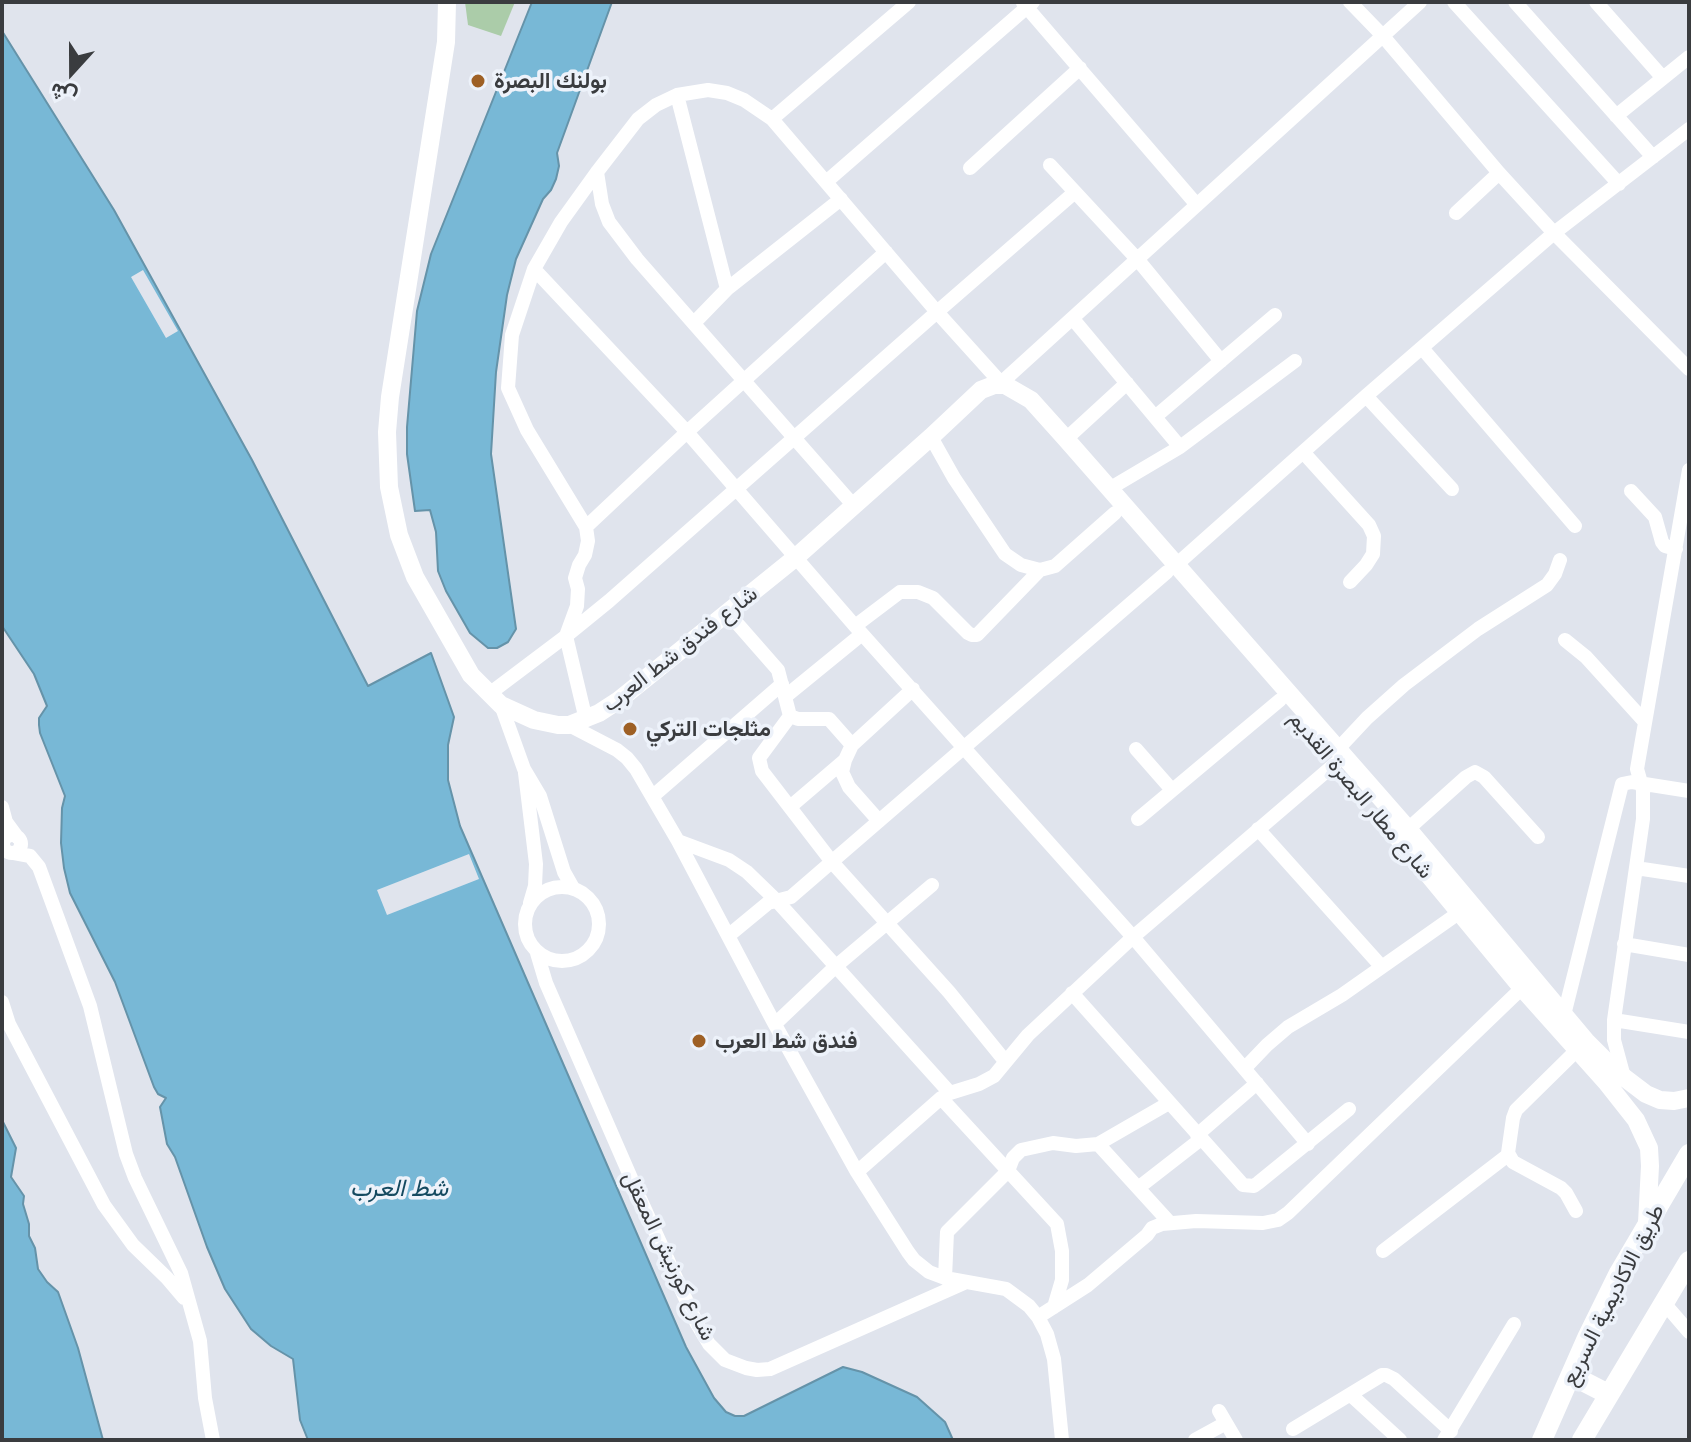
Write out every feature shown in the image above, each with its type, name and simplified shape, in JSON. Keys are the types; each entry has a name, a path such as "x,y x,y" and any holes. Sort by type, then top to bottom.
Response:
{"highway":[{"name":"طريق الاكاديمية السريع","path":"1542,1439 1608,1295 1689,1154"},
{"name":"طريق الاكاديمية السريع","path":"1582,1440 1686,1269"},
{"path":"1571,1375 1608,1394"}],"main road":[{"path":"447,2 446,42 390,397 387,432 389,487 399,535 415,577 471,675 495,699 534,720 558,725 578,722"},
{"name":"شارع فندق شط العرب","path":"578,722 619,700 795,558 981,390 1008,388"},
{"name":"شارع مطار البصرة القديم","path":"1008,388 1031,400 1066,439 1280,700 1408,829 1586,1041 1624,1078 1646,1094 1660,1100 1689,1098"},
{"name":"شارع مطار البصرة القديم","path":"1008,388 1021,407 1115,513 1172,568 1337,756 1522,988 1626,1106 1649,1148 1647,1223"}],"street":[{"path":"772,119 909,2"},
{"path":"1350,2 1554,233 1689,369"},
{"path":"1062,1440 1054,1359 1038,1317 1006,1289 945,1278 929,1272 914,1260 857,1172 653,796 627,758 578,722 566,636 577,606 575,578 585,555 588,541 586,527 527,430 508,388 512,335 534,269 561,222 638,119 656,105 677,95 708,90 744,100 772,119 937,312 1008,388 1073,319 1420,2"},
{"path":"1454,2 1619,184"},
{"path":"1515,2 1653,157"},
{"path":"1596,2 1663,78"},
{"path":"826,182 1027,4 1197,205"},
{"path":"1616,116 1689,57"},
{"path":"970,168 1080,68"},
{"path":"677,95 727,289"},
{"path":"728,936 768,903 791,897 1554,233 1689,129"},
{"path":"1050,165 1138,260 1221,361"},
{"path":"597,172 602,204 609,222 637,259 854,506"},
{"path":"1456,213 1499,173"},
{"path":"573,888 564,872 540,796 524,769 495,699 1075,192"},
{"path":"694,323 727,289 841,199"},
{"path":"586,527 886,252"},
{"path":"534,269 687,432 963,749 1133,937 1308,1144"},
{"path":"1155,417 1275,315"},
{"path":"1073,319 1180,447"},
{"path":"1422,348 1575,526"},
{"path":"1109,489 1180,447 1295,361"},
{"path":"1066,439 1127,383"},
{"path":"1366,396 1452,489"},
{"path":"931,437 954,478 1005,554 1021,565 1040,570 1055,566 1115,513"},
{"path":"1303,452 1369,525 1374,536 1373,554 1350,582"},
{"path":"1624,1078 1614,1040 1614,1020 1643,819 1644,797 1637,769 1676,549 1685,524 1689,470"},
{"path":"1631,491 1652,511 1665,546 1676,549"},
{"path":"857,1172 945,1095 994,1076 1028,1035 1072,993 1337,756 1367,718 1404,685 1478,629 1547,585 1560,560"},
{"path":"653,796 858,630 900,592 918,592 933,598 968,633 977,635 1040,570"},
{"path":"728,613 778,670 790,716 759,758 762,771 832,862 949,992 1005,1061"},
{"path":"1565,640 1586,657 1645,722"},
{"path":"879,821 849,787 842,772 845,760 852,745 913,689"},
{"path":"1138,819 1280,700"},
{"path":"790,716 829,719 852,745"},
{"path":"1136,749 1172,790"},
{"path":"790,807 845,760"},
{"path":"524,769 536,864 535,886 525,915 530,945 546,958 566,962 585,954 597,938 599,918 596,908 590,899 573,888 563,886 543,891 529,906"},
{"path":"1408,829 1475,772 1484,777 1538,837"},
{"path":"1564,1015 1619,788 1625,782 1689,791"},
{"path":"2,807 9,847 33,858 49,893 90,1006 126,1154 181,1273 200,1341 205,1398 213,1440"},
{"path":"1258,829 1381,966"},
{"path":"678,841 736,863 777,901 1057,1224 1062,1251 1062,1280 1054,1307"},
{"path":"1636,868 1689,876"},
{"path":"775,1024 835,967 932,885"},
{"path":"1245,1068 1288,1027 1342,995 1460,912"},
{"path":"1624,944 1689,955"},
{"name":"شارع كورنيش المعقل","path":"537,953 552,997 697,1324 709,1344 725,1360 746,1368 770,1369 966,1282"},
{"path":"1038,1317 1088,1285 1152,1228 1196,1221 1263,1223 1278,1220 1522,988"},
{"path":"1072,993 1238,1182 1248,1187 1258,1183 1349,1109"},
{"path":"2,1002 15,1036 104,1205 133,1245 175,1285 191,1308"},
{"path":"1614,1020 1689,1032"},
{"path":"1576,1211 1561,1188 1513,1162 1508,1155 1516,1110 1577,1050"},
{"path":"1138,1188 1257,1083"},
{"path":"945,1278 947,1232 1008,1171 1013,1158 1021,1150 1053,1143 1076,1146 1098,1144 1169,1103"},
{"path":"1098,1144 1170,1223"},
{"path":"1383,1251 1508,1155"},
{"path":"1664,1303 1689,1332"},
{"path":"1293,1429 1382,1375 1390,1376 1447,1436 1514,1324"},
{"path":"1351,1395 1400,1440"},
{"path":"1195,1440 1223,1417 1236,1440"},
{"path":"1052,1440 1060,1423"}],"green space":[{"path":"465,2 515,2 501,36 468,25"}],"water":[{"path":"532,2 612,2 557,153 559,166 556,179 543,199 516,259 507,295 496,372 491,454 516,629 508,642 497,648 488,648 470,633 446,591 438,571 436,532 430,510 415,511 407,454 407,427 417,311 431,254"},
{"name":"شط العرب","path":"2,31 114,210 252,460 368,686 431,653 454,717 448,745 448,780 460,826 686,1347 714,1398 726,1412 744,1416 843,1367 862,1372 917,1397 945,1422 953,1440 308,1440 300,1420 293,1359 251,1329 225,1289 175,1157 167,1144 160,1107 166,1098 158,1094 154,1087 115,982 70,893 61,843 65,796 39,725 39,718 47,706 34,674 2,626"},
{"path":"2,1120 16,1148 11,1177 24,1196 29,1236 35,1248 38,1269 58,1292 78,1348 103,1440 2,1440"}],"pier":[{"path":"143,270 178,331 166,338 131,277"},
{"path":"469,854 479,879 387,915 377,890"}],"place":[{"name":"بولنك البصرة","path":"478,81"},
{"name":"مثلجات التركي","path":"630,729"},
{"name":"فندق شط العرب","path":"699,1041"}]}
